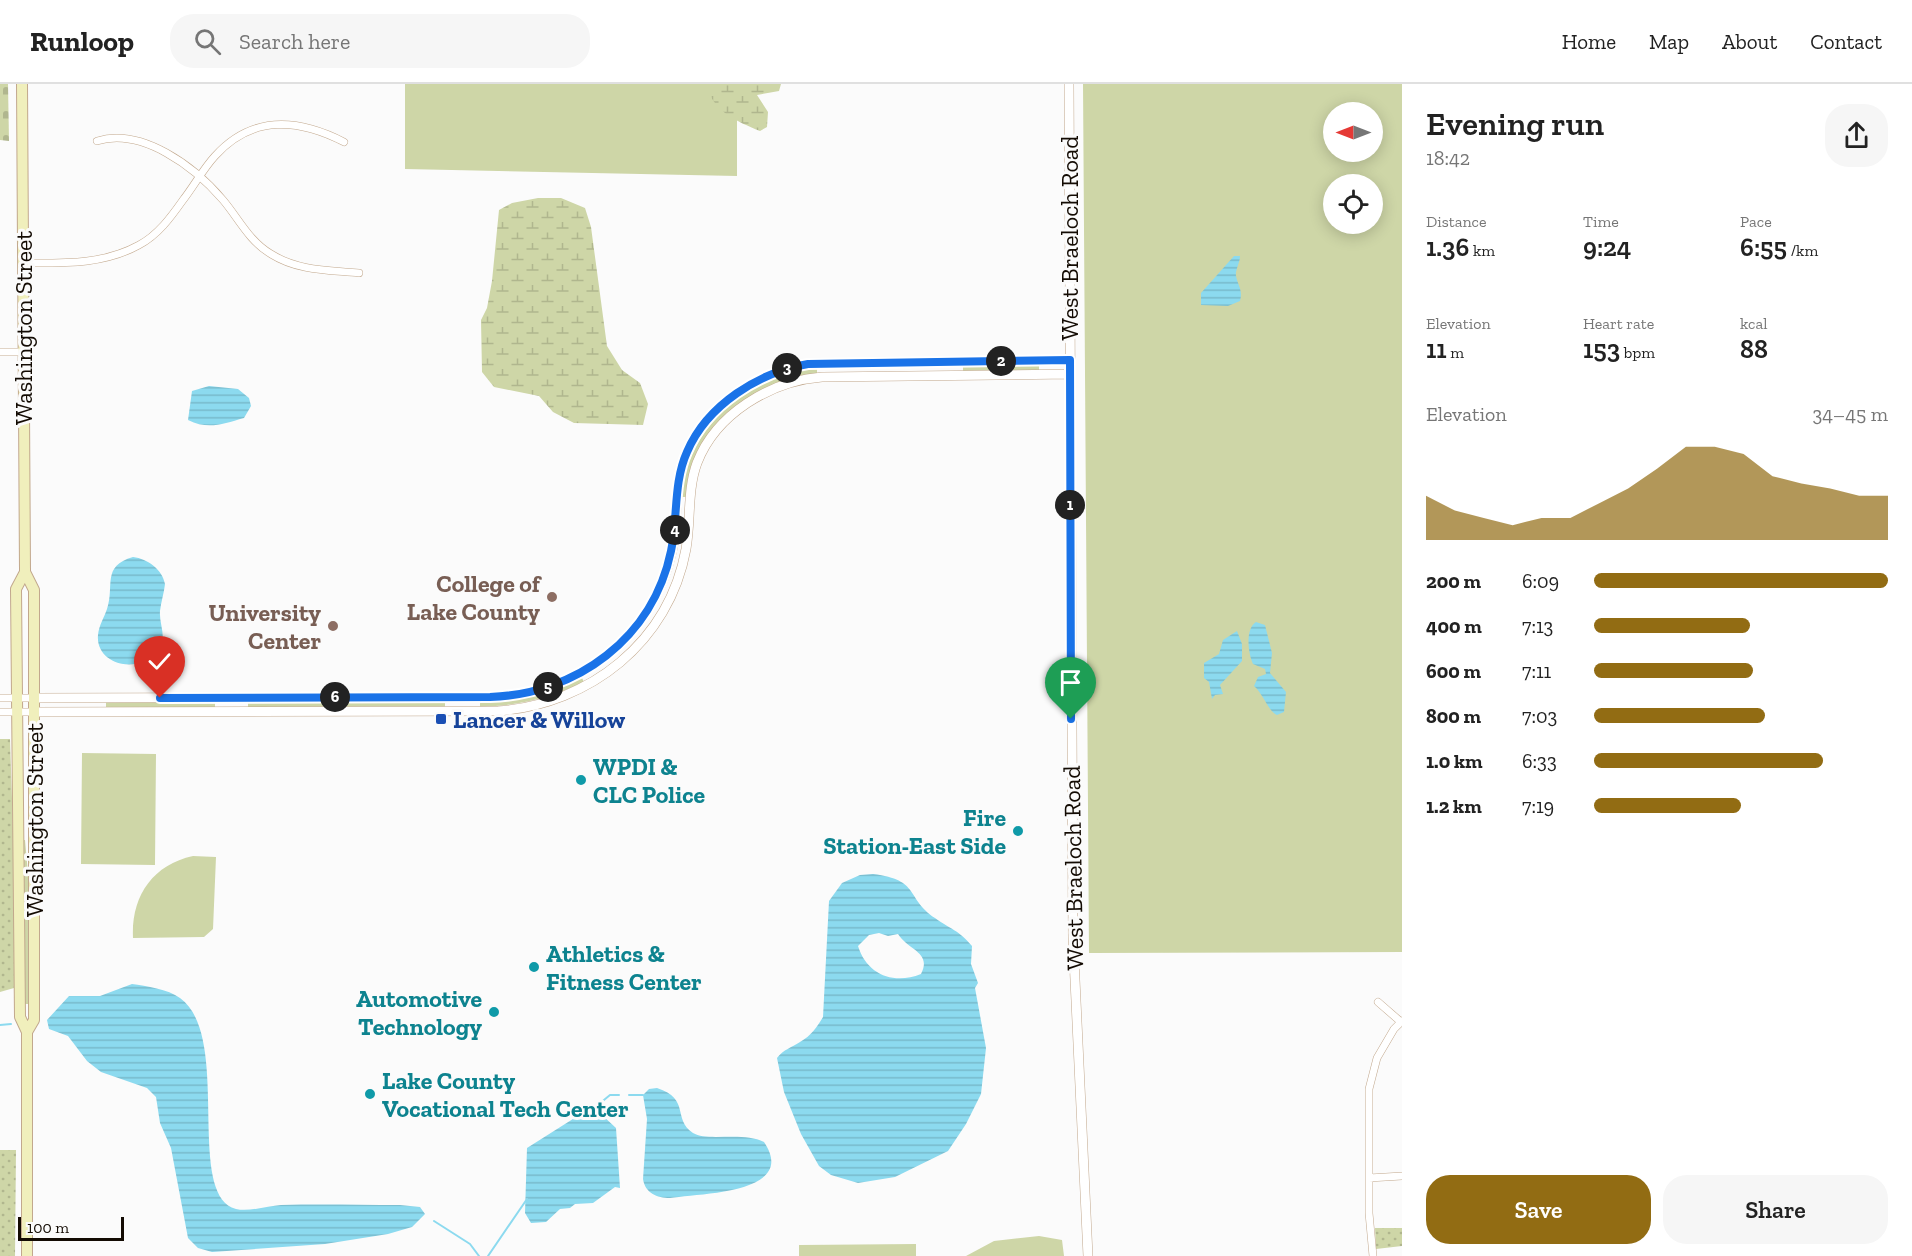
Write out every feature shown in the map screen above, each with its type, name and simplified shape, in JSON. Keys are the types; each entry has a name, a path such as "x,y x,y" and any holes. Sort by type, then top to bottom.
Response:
{"main road":[{"name":"Washington Street","path":"22,84 25,572 34,590 34,1020 27,1032"},
{"name":"Washington Street","path":"25,572 16,590 16,713 20,1017 27,1032 27,1256"}],"street":[{"name":"West Braeloch Road","path":"1070,84 1073,937 1088,1256"},
{"path":"23,263 97,260 140,245 170,219 223,148 263,127 304,125 344,142"},
{"path":"97,141 118,137 133,140 171,157 200,177 223,201 249,236 270,254 300,267 359,273"},
{"path":"0,352 23,352"},
{"path":"0,698 490,697 516,695 555,685 602,660 622,643 645,616 668,565 675,530 680,475 686,453 717,410 745,388 767,376 808,364 1070,360"},
{"path":"0,712 498,711 522,708 555,699 608,673 641,643 657,622 674,591 684,559 693,479 702,453 726,422 762,394 785,383 822,377 1070,374"},
{"path":"1373,1256 1369,1178 1371,1074 1385,1042 1401,1022 1378,1002"},
{"path":"1369,1178 1402,1176"}],"green space":[{"path":"0,84 8,84 9,141 0,140"},
{"path":"405,84 737,84 737,176 405,169"},
{"path":"781,84 779,91 757,95 768,112 767,127 760,131 720,109 706,85"},
{"path":"1083,84 1402,84 1402,952 1089,953"},
{"path":"538,198 561,198 585,208 591,227 607,346 622,370 640,383 648,404 643,425 574,423 553,412 539,396 494,387 482,372 481,320 487,308 492,281 499,210 512,203"},
{"path":"1039,365 1039,370 963,371 963,366"},
{"path":"817,368 817,373 786,379 751,396 700,447 693,463 687,497 682,497 686,472 695,449 708,428 725,408 745,392 768,380 792,372"},
{"path":"582,678 584,682 546,697 508,705 480,707 480,701 529,697"},
{"path":"445,701 445,707 248,707 248,702"},
{"path":"106,702 215,702 215,708 106,708"},
{"path":"0,739 10,739 15,888 14,988 0,992"},
{"path":"82,753 156,754 155,865 81,864"},
{"path":"22,840 25,840 30,895 29,1004 25,1004"},
{"path":"193,856 216,857 213,929 204,937 133,938 136,909 147,885 166,867"},
{"path":"0,1150 16,1150 15,1256 0,1256"},
{"path":"1375,1228 1402,1228 1402,1246 1376,1249"},
{"path":"1039,1236 1062,1240 1064,1256 966,1256 994,1241"},
{"path":"916,1244 916,1256 799,1256 799,1245"}],"water":[{"path":"1234,256 1240,256 1236,274 1241,291 1240,301 1228,306 1201,305 1201,293"},
{"path":"209,386 238,389 249,398 251,406 244,418 209,425 188,420 192,391"},
{"path":"133,557 154,566 161,574 165,584 160,611 163,638 159,651 151,659 121,664 109,659 100,649 98,635 109,601 113,571 123,561"},
{"path":"1256,622 1265,625 1272,653 1270,673 1286,692 1284,712 1277,715 1254,686 1258,677 1266,674 1265,669 1253,664 1250,654 1249,635"},
{"path":"1237,631 1242,644 1242,661 1220,685 1223,694 1215,695 1212,699 1209,682 1204,678 1204,663 1219,654 1223,640"},
{"path":"873,874 888,877 906,885 926,911 959,933 972,946 971,964 978,983 975,988 986,1048 981,1094 966,1124 948,1151 895,1177 858,1183 831,1175 819,1166 801,1134 784,1092 777,1058 807,1037 823,1017 829,901 842,883 860,875","holes":["879,933 888,936 898,934 918,952 924,961 921,974 892,978 875,971 868,964 858,946 869,935"]},
{"path":"132,984 157,988 175,995 195,1017 204,1045 209,1146 213,1175 221,1197 236,1209 281,1205 400,1205 420,1207 425,1214 412,1227 388,1234 325,1244 212,1252 198,1248 188,1238 171,1148 160,1123 156,1097 147,1088 101,1072 87,1061 68,1036 49,1029 47,1020 69,996 100,996"},
{"path":"657,1088 678,1103 683,1122 693,1133 707,1137 746,1137 764,1142 771,1159 768,1172 757,1181 741,1188 722,1192 670,1198 652,1194 646,1188 643,1179 647,1119 643,1095 649,1089"},
{"path":"584,1112 602,1115 616,1128 620,1188 615,1187 593,1203 575,1204 570,1208 560,1209 546,1222 531,1223 525,1213 527,1148"}],"waterway":[{"path":"0,1025 11,1024"},
{"path":"587,1114 610,1095 619,1095"},
{"path":"629,1095 643,1095"},
{"path":"488,1256 527,1199"},
{"path":"434,1221 470,1244 479,1256"}],"place":[{"name":"College of Lake County","path":"552,597"},
{"name":"University Center","path":"333,626"},
{"name":"Lancer & Willow","path":"441,719"},
{"name":"WPDI & CLC Police","path":"581,780"},
{"name":"Fire Station-East Side","path":"1018,831"},
{"name":"Athletics & Fitness Center","path":"534,967"},
{"name":"Automotive Technology","path":"494,1012"},
{"name":"Lake County Vocational Tech Center","path":"370,1094"}],"route":[{"path":"160,698 490,697 516,695 555,685 589,669 602,660 622,643 645,616 662,584 672,550 678,487 686,453 717,410 745,388 787,368 808,364 1070,360 1071,719"}]}
